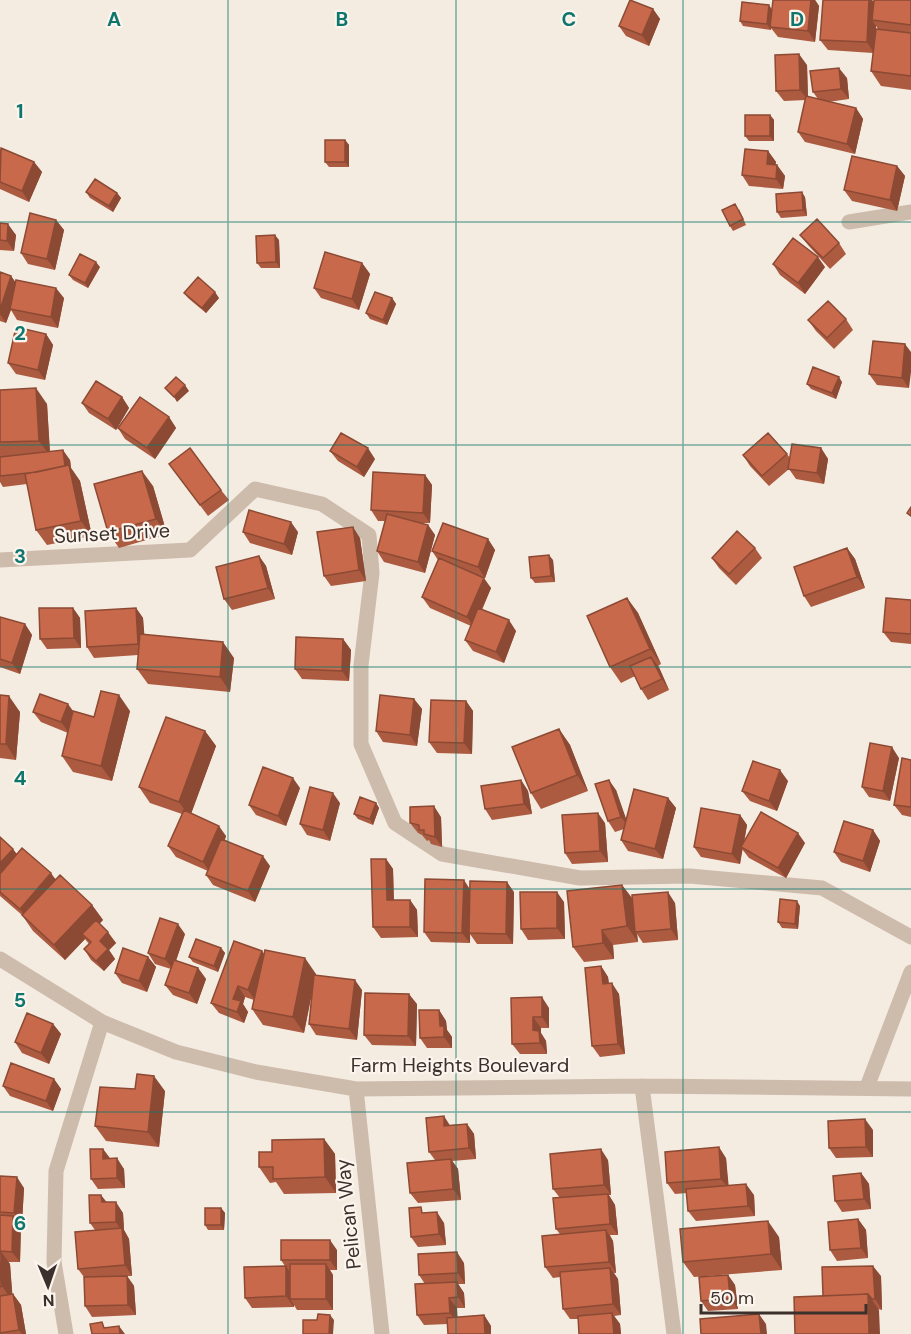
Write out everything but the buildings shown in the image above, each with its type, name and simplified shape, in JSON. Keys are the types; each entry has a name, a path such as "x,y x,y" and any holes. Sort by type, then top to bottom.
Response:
{"street":[{"path":"849,222 911,212"},
{"name":"Sunset Drive","path":"0,560 190,550 255,489 322,504 369,535 372,573 361,665 361,744 395,823 442,854 580,878 690,876 822,888 911,937"},
{"name":"Farm Heights Boulevard","path":"0,959 102,1022 177,1052 256,1072 356,1089 642,1086 911,1089"},
{"path":"867,1087 911,972"},
{"path":"66,1334 54,1262 56,1171 102,1022"},
{"path":"642,1086 674,1334"},
{"name":"Pelican Way","path":"356,1089 382,1334"}]}
